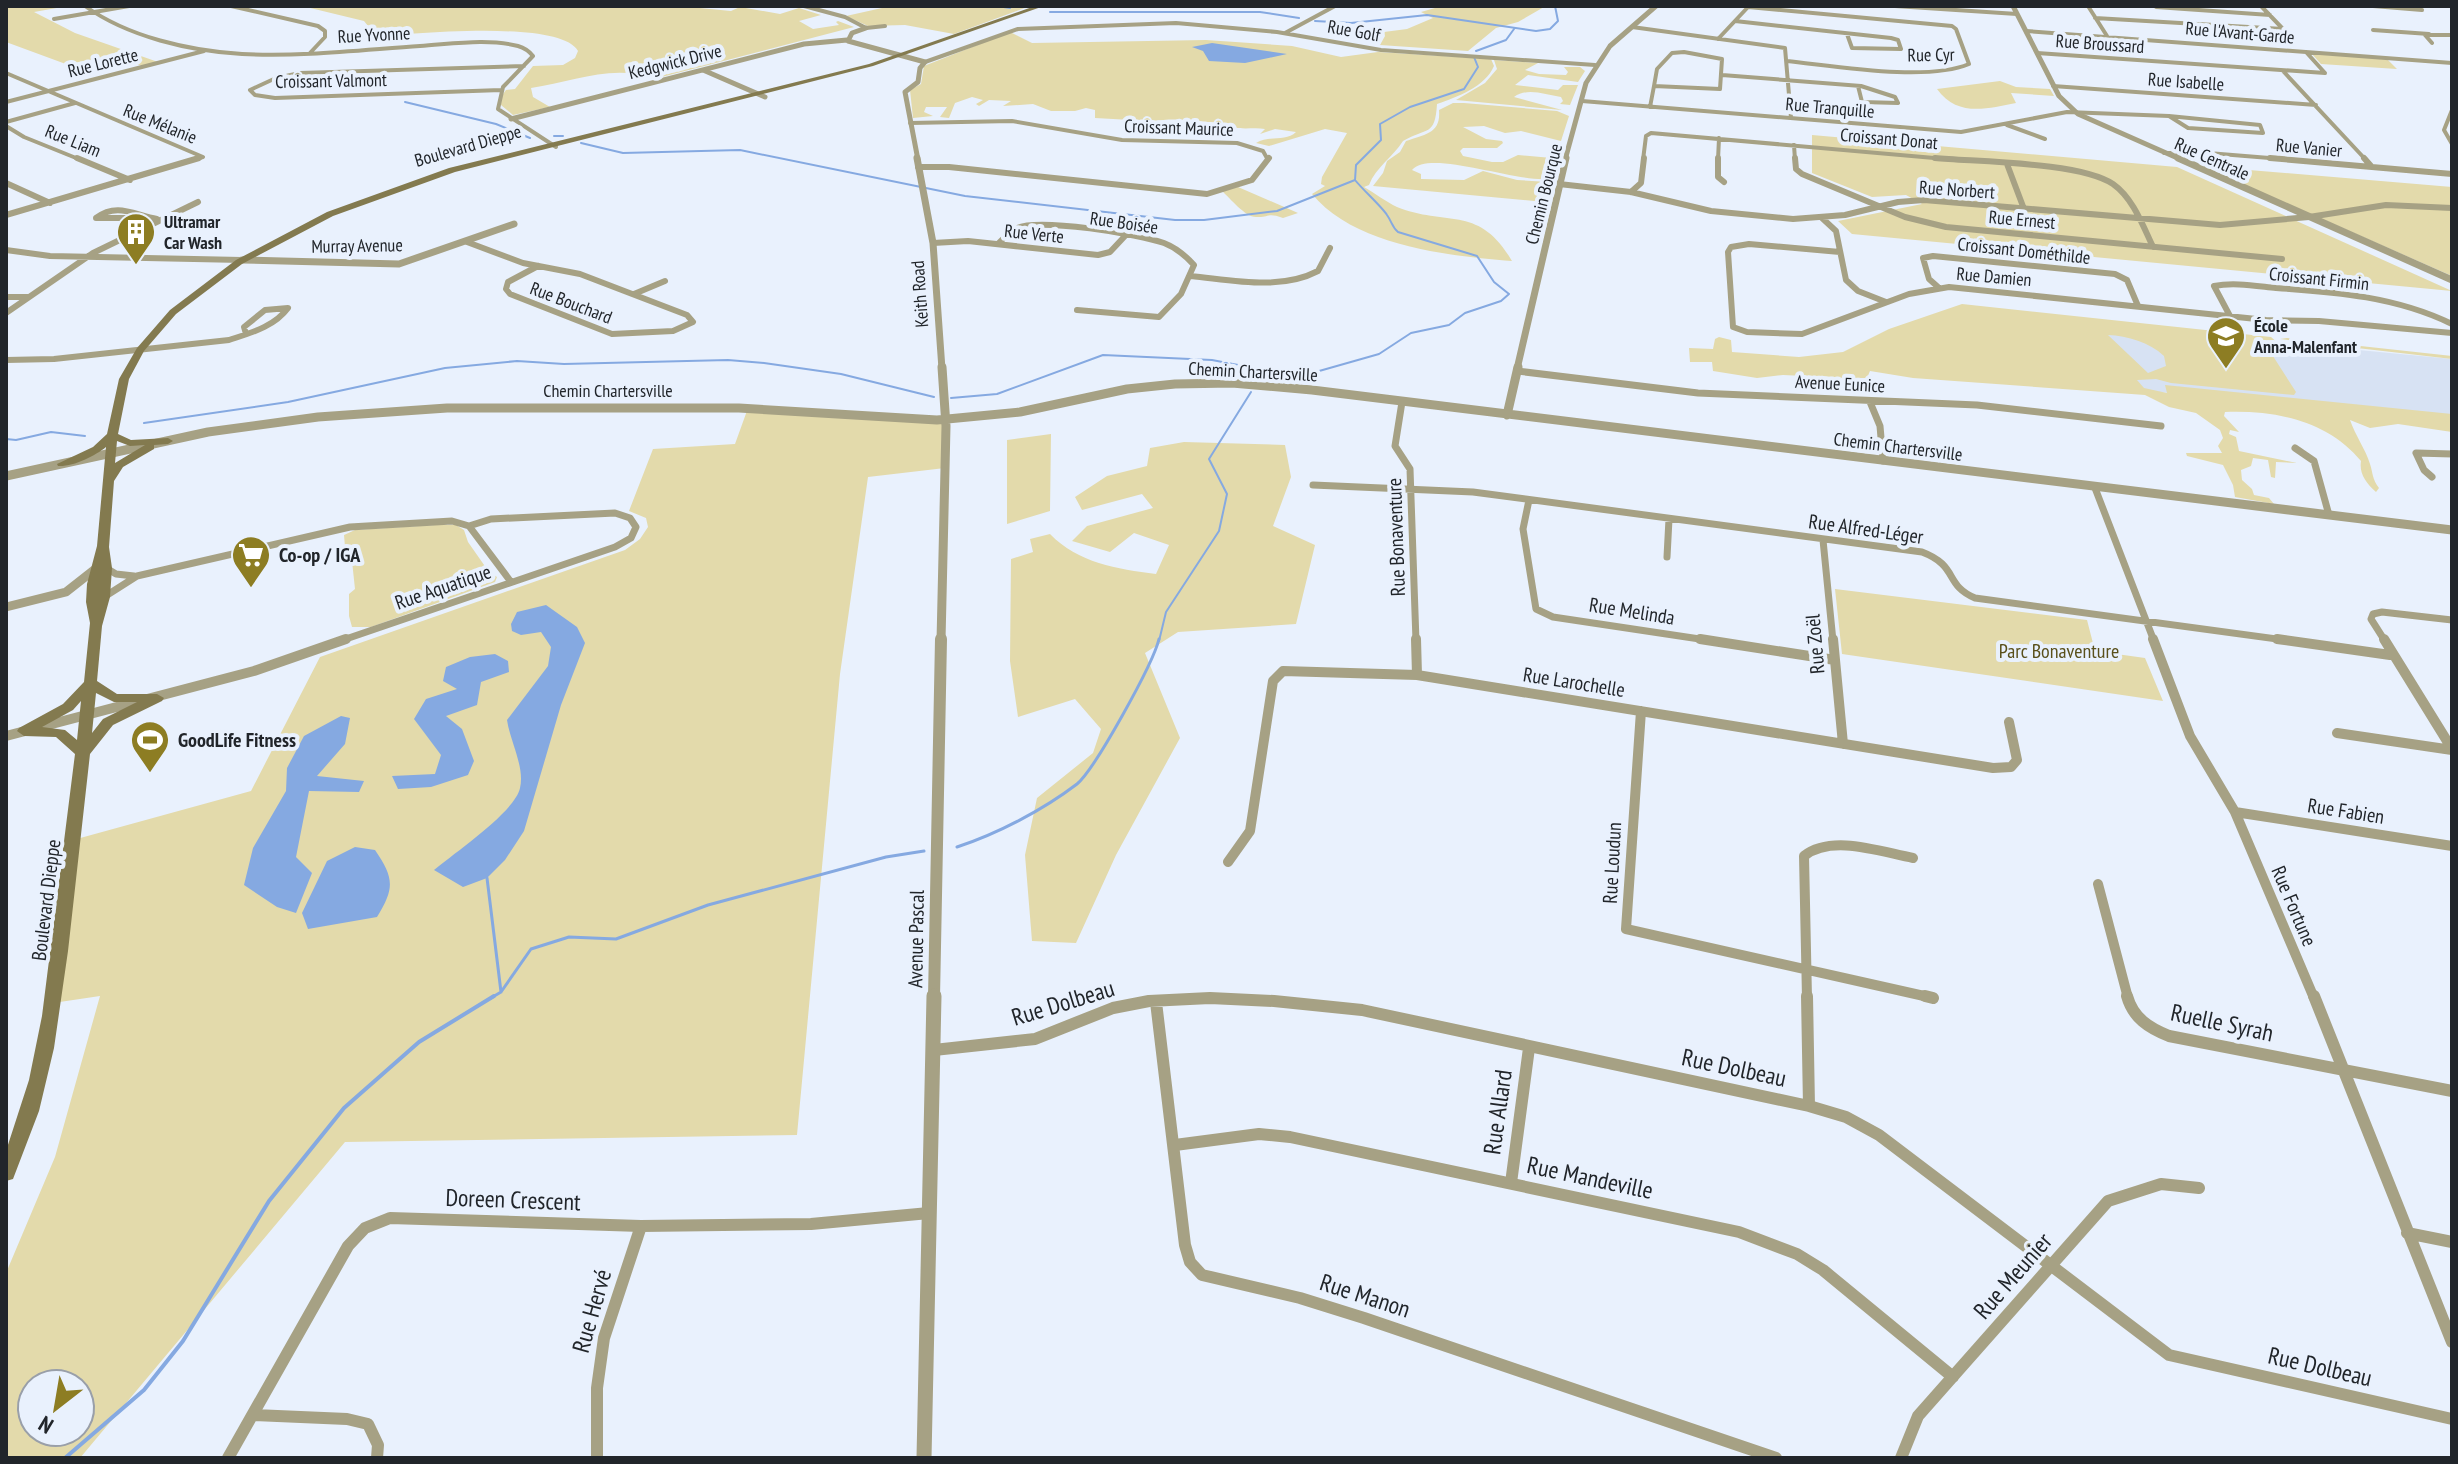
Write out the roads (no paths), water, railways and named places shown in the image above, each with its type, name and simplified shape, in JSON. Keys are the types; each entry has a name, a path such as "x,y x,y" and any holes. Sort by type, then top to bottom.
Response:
{"main road":[{"name":"Boulevard Dieppe","path":"90,602 100,569 112,435 124,379 140,350 183,303 242,260 296,230 364,200 452,170 899,57 1041,6"},
{"path":"62,464 97,449 112,435 130,443 168,441"},
{"path":"110,482 119,465 129,457 168,441"},
{"path":"62,464 89,461 101,465 105,467 110,482"},
{"name":"Boulevard Dieppe","path":"6,1173 44,1067 96,626 104,597 100,569"},
{"path":"90,602 96,626"},
{"path":"24,731 68,707 90,683 117,699 157,698"},
{"path":"24,731 60,733 83,753 108,722 157,698"}],"street":[{"name":"Rue Yvonne","path":"85,6 121,26 207,50 245,54 310,53 490,44 521,46 530,51 533,56 524,66"},
{"path":"54,19 129,6"},
{"path":"231,6 318,26 325,31 325,37 310,53"},
{"path":"804,6 845,17 866,28"},
{"path":"1285,33 1335,6"},
{"name":"Chemin Bourque","path":"1507,415 1559,184 1595,64 1610,46 1656,6"},
{"path":"1718,39 1748,6"},
{"name":"Rue Cyr","path":"1748,6 1823,16 1952,26 1956,29 1969,64 1960,70 1932,72 1787,61"},
{"path":"1895,6 2017,14"},
{"name":"Rue Centrale","path":"2013,6 2053,86 2062,101 2075,111 2452,280"},
{"path":"2088,6 2107,36"},
{"path":"2095,18 2283,29 2261,6"},
{"path":"2373,6 2422,10"},
{"path":"2156,7 2270,15"},
{"path":"1735,21 1894,38 1901,49 1854,48 1849,46 1847,34"},
{"name":"Rue Golf","path":"925,62 1000,33 1028,27 1186,23 1285,33 1376,50 1595,64"},
{"path":"812,42 885,26"},
{"path":"1632,27 1786,50 1791,118"},
{"path":"2373,30 2452,35"},
{"name":"Rue l'Avant-Garde","path":"2026,31 2452,63"},
{"path":"852,33 847,40 854,45 925,62"},
{"path":"2429,34 2425,36 2432,43"},
{"name":"Kedgwick Drive","path":"511,119 812,42 847,40"},
{"name":"Rue Lorette","path":"6,102 207,50"},
{"path":"1650,107 1654,86 1658,68 1675,52 1721,58 1721,88 1717,90 1654,86"},
{"name":"Rue Broussard","path":"2037,53 2325,73 2306,52"},
{"path":"2116,59 2125,70"},
{"name":"Keith Road","path":"925,62 920,67 918,82 905,91 933,243 945,420"},
{"path":"2202,65 2212,77"},
{"path":"524,66 501,90 496,102 498,109 553,146"},
{"name":"Croissant Valmont","path":"501,90 275,98 255,95 250,90 276,78 300,73 524,66"},
{"path":"703,70 758,93"},
{"path":"2283,71 2371,166"},
{"name":"Rue Mélanie","path":"6,73 203,157 6,215"},
{"path":"1722,75 1858,86 1893,97 1898,103 1862,102 1858,86"},
{"path":"6,83 20,80"},
{"name":"Rue Isabelle","path":"2053,86 2316,105"},
{"name":"Rue Tranquille","path":"1582,101 1961,132 2075,111 2169,116 2244,122 2260,125 2263,133 2188,128 2169,116"},
{"name":"Rue Liam","path":"6,124 75,103"},
{"path":"2452,110 2444,130 2452,144"},
{"name":"Croissant Maurice","path":"910,123 1012,121 1122,140 1237,143 1263,151 1269,158 1259,176 1245,185 1207,194 960,168 918,167"},
{"name":"Rue Liam","path":"6,124 130,180"},
{"path":"2007,125 2045,139"},
{"name":"Croissant Donat","path":"1631,192 1641,183 1646,136 1651,133 2080,171 2105,178 2120,187 2153,247"},
{"path":"1719,138 1718,177 1724,182"},
{"name":"Rue Ernest","path":"1794,145 1796,169 1802,174 1905,217 1946,227 2282,259"},
{"name":"Rue Vanier","path":"2164,153 2208,153 2452,174"},
{"path":"2007,164 2024,209"},
{"path":"6,183 50,203"},
{"name":"Rue Norbert","path":"1559,184 1631,192 1711,211 1822,218 1924,200 2220,225 2309,217 2386,205 2452,208"},
{"path":"6,313 89,256 198,202"},
{"path":"141,218 133,211 120,208 101,213 96,218 160,219"},
{"path":"1822,218 1836,231 1850,286 1886,302"},
{"name":"Murray Avenue","path":"242,260 382,265 411,261 514,224"},
{"name":"Rue Boisée","path":"998,244 1013,229 1024,226 1156,240 1182,251 1194,265 1191,276"},
{"name":"Rue Verte","path":"933,243 961,241 1102,255 1110,252 1125,236"},
{"name":"Rue Bouchard","path":"467,242 538,266 580,274 687,315 693,322 673,331 618,335 510,294 506,289 508,282 538,266"},
{"name":"Rue Damien","path":"1840,252 1749,244 1731,247 1728,252 1731,325 1747,332 1802,334 1886,302 1938,287 2230,316 2452,333"},
{"path":"1077,310 1159,317 1167,312 1191,276 1296,280 1317,271 1330,248"},
{"path":"6,250 89,256 242,260"},
{"name":"Croissant Dométhilde","path":"1938,287 1929,279 1923,258 1933,256 2115,274 2127,280 2138,306"},
{"path":"634,294 665,281"},
{"name":"Croissant Firmin","path":"2230,316 2214,286 2225,284 2387,300 2432,313 2452,324"},
{"path":"6,297 29,297"},
{"path":"6,360 210,343 246,334 278,319 288,308 265,310 244,327 246,334"},
{"name":"Avenue Eunice","path":"1517,371 1698,393 1977,405 2161,426"},
{"name":"Chemin Chartersville","path":"6,476 273,421 447,408 739,408 945,420 1020,412 1127,389 1187,383 1261,385 2452,530"},
{"name":"Rue Bonaventure","path":"1402,402 1395,446 1410,469 1417,675"},
{"path":"1870,402 1880,426 1883,461"},
{"name":"Avenue Pascal","path":"924,1458 945,420"},
{"path":"2295,448 2314,461 2329,515"},
{"path":"2432,477 2424,470 2416,453 2452,454"},
{"name":"Rue Alfred-Léger","path":"1313,485 1460,491 1922,552 1941,557 1950,565 1954,584 1961,593 1975,598 2390,655"},
{"name":"Rue Fortune","path":"2095,488 2190,736 2235,812 2345,1070 2452,1342"},
{"name":"Rue Melinda","path":"1529,500 1523,529 1533,601 1541,612 1553,617 1835,660"},
{"name":"Rue Aquatique","path":"6,736 254,671 621,544 634,534 635,523 626,515 606,513 491,519 469,526"},
{"path":"1667,557 1669,519"},
{"path":"104,597 137,576 357,526 446,521 469,526 511,582"},
{"name":"Rue Zoël","path":"1823,540 1843,744"},
{"path":"6,607 63,594 100,569 137,576"},
{"path":"63,594 81,596 90,602"},
{"path":"2452,620 2391,613 2373,614 2371,622 2452,750"},
{"name":"Rue Larochelle","path":"1228,862 1250,831 1272,688 1277,675 1293,670 1417,675 1993,768 2011,767 2017,760 2009,722"},
{"name":"Rue Loudun","path":"1641,711 1626,929 1806,969"},
{"path":"2337,733 2452,750"},
{"name":"Rue Fabien","path":"2235,812 2452,846"},
{"path":"1809,1106 1803,863 1808,851 1830,845 1913,858"},
{"name":"Ruelle Syrah","path":"2098,884 2130,1006 2144,1024 2169,1036 2452,1091"},
{"path":"1806,969 1933,998"},
{"name":"Rue Dolbeau","path":"934,1050 1017,1042 1050,1035 1110,1009 1156,1002 1193,1000 1336,1007 1809,1106 1846,1117 1879,1135 2169,1355 2452,1419"},
{"name":"Rue Manon","path":"1156,1002 1185,1245 1190,1262 1202,1275 1300,1298 1364,1318 1776,1458"},
{"name":"Rue Allard","path":"1511,1183 1529,1048"},
{"name":"Rue Mandeville","path":"1175,1145 1259,1134 1290,1137 1739,1232 1797,1254 1823,1270 1953,1377"},
{"name":"Rue Meunier","path":"1901,1458 1918,1416 2108,1201 2161,1184 2199,1188"},
{"name":"Doreen Crescent","path":"228,1458 348,1246 365,1228 390,1218 641,1226 811,1224 929,1213"},
{"name":"Rue Hervé","path":"597,1458 597,1388 601,1351 641,1226"},
{"path":"2407,1233 2452,1242"},
{"path":"254,1415 347,1419 368,1424 378,1445 377,1458"}],"water":[{"path":"1212,43 1287,54 1245,63 1209,61 1203,51 1192,47"},
{"path":"546,605 577,627 585,643 561,705 524,831 505,860 487,878 463,887 434,870 496,820 516,798 521,780 507,720 548,666 551,647 541,632 521,635 512,631 511,624 517,612"},
{"path":"495,654 508,661 509,672 481,682 477,705 446,716 462,729 474,761 468,775 431,787 398,789 392,776 435,774 441,755 414,719 426,699 457,689 443,681 446,667 470,657"},
{"path":"341,716 350,718 345,744 317,776 364,781 359,792 309,791 296,857 312,873 296,913 277,907 244,885 253,848 286,791 287,768 304,736"},
{"path":"355,847 375,850 386,868 390,883 383,907 377,917 308,929 302,913 327,861"}],"waterway":[{"path":"997,6 1010,8"},
{"path":"1315,21 1351,23 1427,15 1536,31 1550,29 1558,21 1555,6"},
{"path":"1050,12 1260,12 1299,18"},
{"path":"1476,51 1506,40 1514,29"},
{"path":"1355,180 1356,165 1381,140 1380,124 1410,107 1464,89 1478,67 1474,57"},
{"path":"405,102 496,124 530,138"},
{"path":"554,136 563,136"},
{"path":"581,143 623,153 740,150 965,196 1175,220 1204,220 1277,211 1355,180"},
{"path":"951,398 997,394 1103,355 1212,360 1238,365 1260,376 1291,379 1379,354 1411,333 1449,325 1465,313 1501,301 1509,294 1494,282 1477,256 1398,232 1385,212 1355,180"},
{"path":"144,423 288,402 445,368 517,361 564,364 728,360 764,363 841,374 934,397"},
{"path":"1159,641 1166,612 1219,531 1227,494 1209,459 1251,392"},
{"path":"6,439 16,440 51,432 85,436"},
{"path":"957,847 1019,820 1077,784 1097,759 1122,715 1159,639"},
{"path":"501,992 531,949 569,937 616,939 708,905 886,857 924,851"},
{"path":"487,878 501,992"},
{"path":"491,998 501,992"},
{"path":"65,1458 144,1390 183,1341 269,1201 344,1108 419,1042 494,996"}],"place":[{"name":"Ultramar Car Wash","path":"136,266"},
{"name":"École Anna-Malenfant","path":"2226,370"},
{"name":"Co-op / IGA","path":"251,589"},
{"name":"GoodLife Fitness","path":"150,774"}],"park label":[{"name":"Parc Bonaventure","path":"2059,651"}]}
